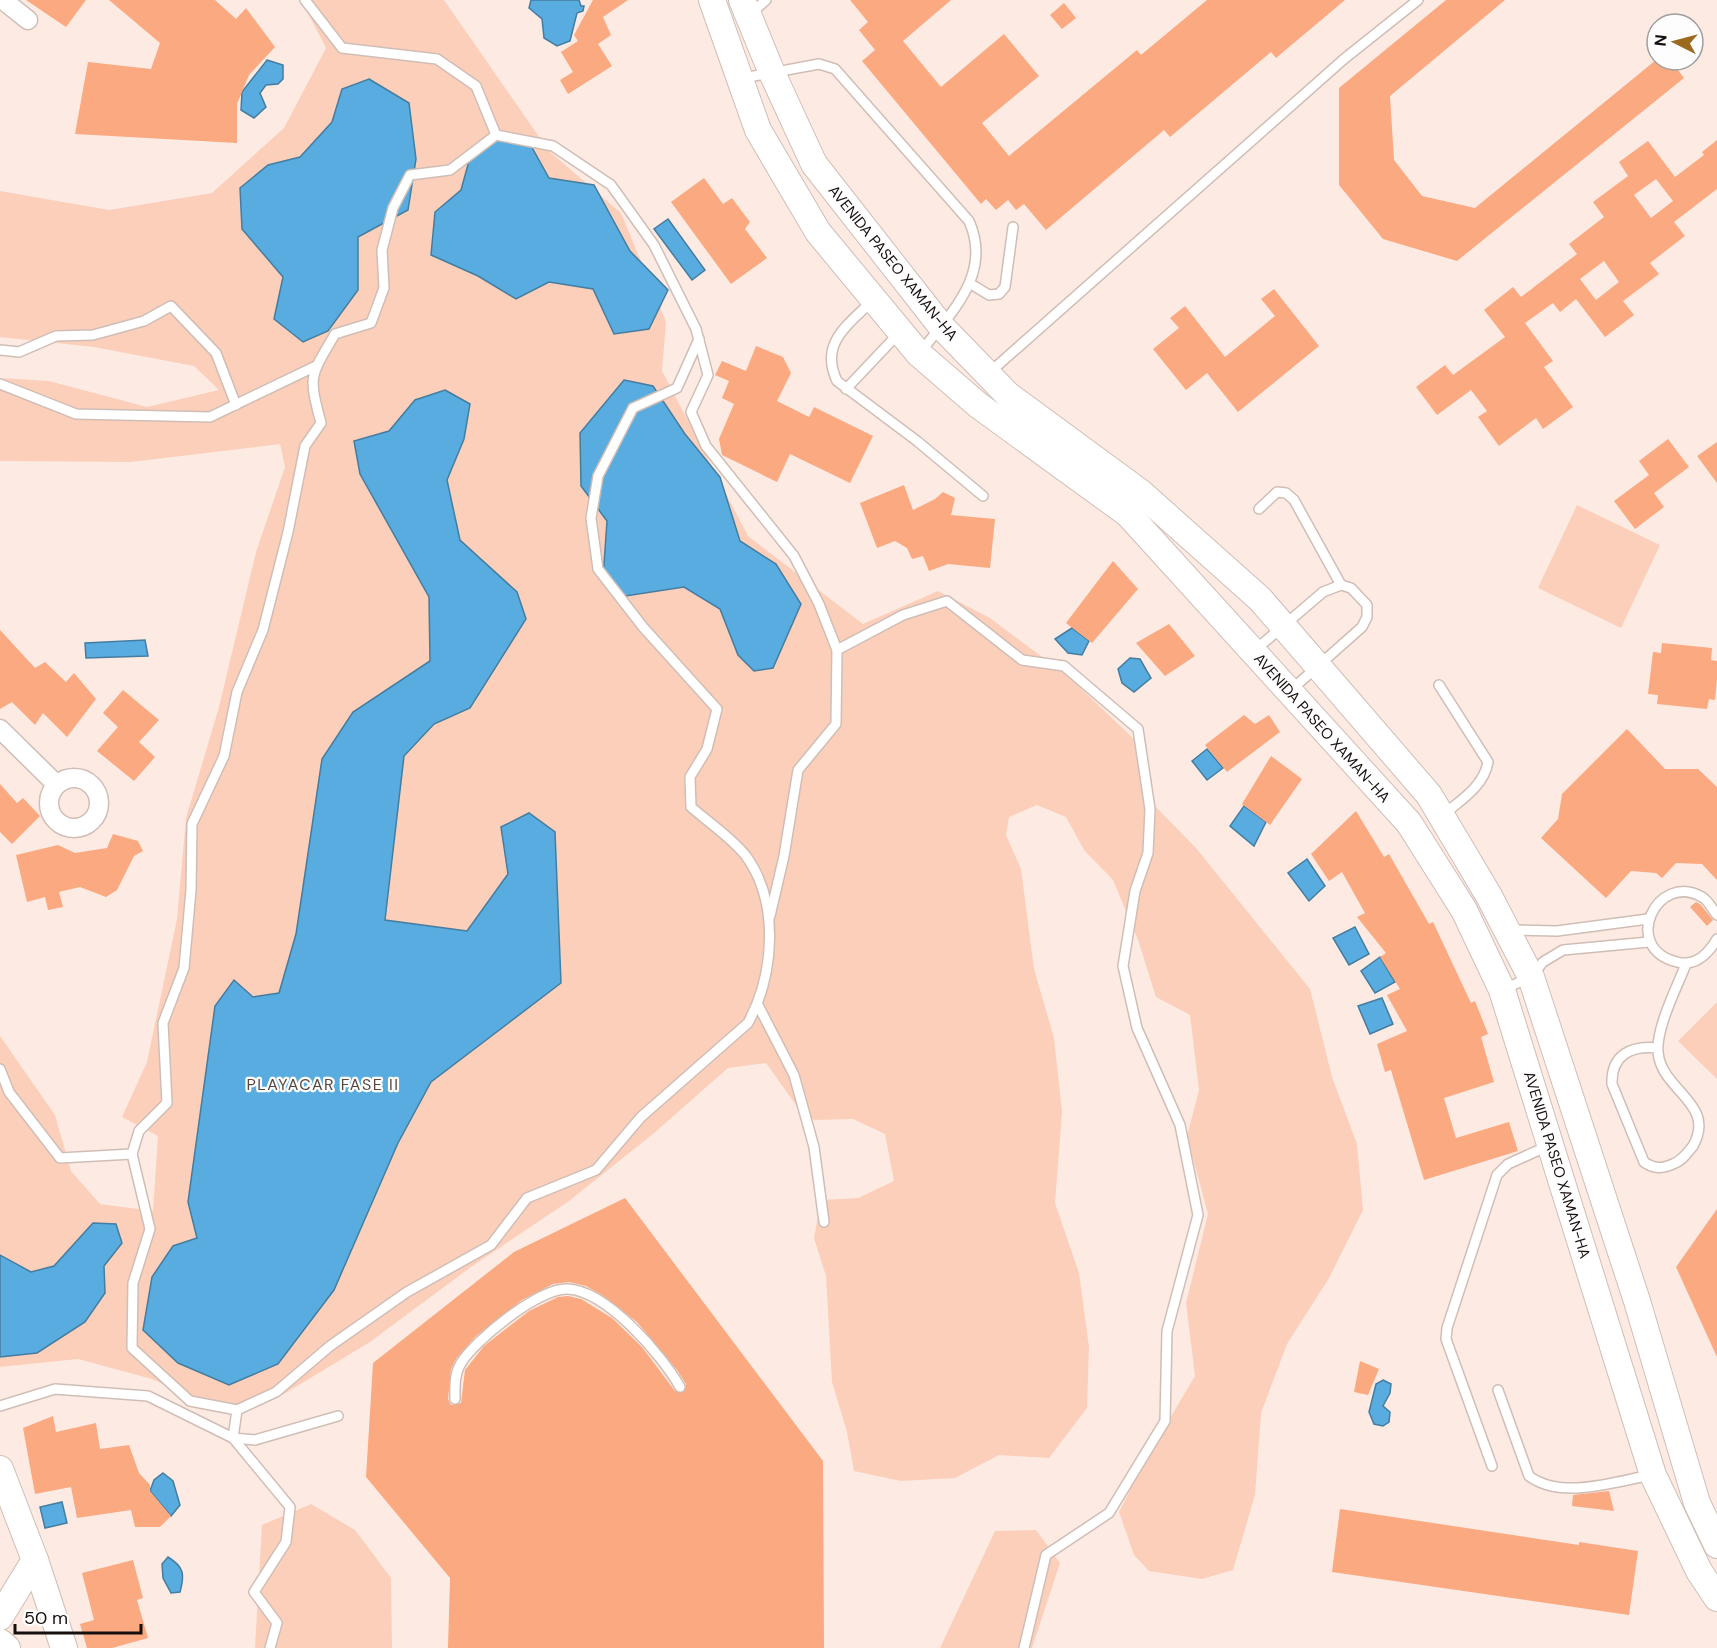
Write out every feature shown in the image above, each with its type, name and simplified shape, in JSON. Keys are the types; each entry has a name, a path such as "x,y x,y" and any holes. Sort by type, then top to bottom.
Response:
{"main road":[{"name":"AVENIDA PASEO XAMAN-HA","path":"712,0 758,130 818,232 873,299 919,354 978,405 1134,503 1253,652 1409,823 1464,910 1502,990 1653,1475 1699,1571 1717,1598"},
{"name":"AVENIDA PASEO XAMAN-HA","path":"752,5 772,73 814,164 940,326 1008,394 1134,503 1260,600 1429,795 1489,896 1532,977 1637,1301 1697,1503 1717,1545"},
{"path":"1464,910 1489,896"},
{"path":"1629,1398 1661,1384"},
{"path":"0,1469 35,1560 64,1648"},
{"path":"0,1617 35,1560"},
{"path":"0,1642 7,1648"}],"street":[{"path":"3,0 28,20"},
{"path":"0,729 56,784"}],"lane":[{"path":"304,0 342,48 437,59 476,86 496,135"},
{"path":"989,373 1335,67 1418,0"},
{"path":"740,79 819,64 836,69 969,221 977,248 971,284 919,354"},
{"path":"496,135 554,146 611,185 654,245 699,339 708,375 691,412 706,446 794,556 819,604 837,650 836,724 798,770 784,856 769,918 765,985 748,1023 641,1117 596,1170 527,1198 491,1245 406,1292 330,1346 276,1392 237,1410 190,1401 132,1348 133,1283 150,1230 132,1154 139,1131 167,1103 163,1023 184,968 191,890 192,824 224,756 237,692 266,619 305,447 321,423 310,383 316,366 335,334 371,323 384,288 382,250 393,208 410,175 450,170 496,135"},
{"path":"971,284 989,295 999,294 1005,287 1013,227"},
{"path":"873,299 836,336 830,367 837,381 917,441 983,496"},
{"path":"0,350 19,352 56,336 93,335 144,321 171,306 216,353 236,405"},
{"path":"846,389 900,331"},
{"path":"699,339 677,388 633,408 598,476 591,518 598,569 643,627 717,709 707,749 690,777 691,807 746,856 762,888 769,918"},
{"path":"0,384 76,414 210,417 316,366"},
{"path":"1259,509 1277,492 1286,493 1294,500 1341,585"},
{"path":"1253,652 1323,592 1341,585 1351,588 1366,605 1367,616 1362,627 1289,691"},
{"path":"837,650 903,615 947,601 1022,660 1065,666 1138,729 1150,809 1148,853 1135,891 1123,966 1137,1028 1180,1125 1198,1215 1167,1331 1165,1421 1109,1513 1046,1555 1024,1648"},
{"path":"1439,685 1488,762 1486,772 1475,788 1442,816"},
{"path":"1717,915 1703,897 1681,892 1660,900 1648,919 1649,942 1664,959 1686,964 1707,956 1717,939"},
{"path":"1507,930 1557,931 1648,919"},
{"path":"1502,990 1532,977 1543,962 1563,950 1649,942"},
{"path":"1658,1048 1640,1046 1618,1058 1611,1070 1612,1084 1644,1162 1653,1168 1665,1168 1680,1162 1700,1138 1705,1120 1698,1104 1659,1065 1658,1048 1666,1015 1686,964"},
{"path":"758,1005 794,1075 814,1147 824,1221"},
{"path":"0,1069 9,1092 60,1158 132,1154"},
{"path":"1492,1466 1446,1339 1447,1328 1497,1175 1508,1164 1550,1144"},
{"path":"455,1399 455,1378 460,1364 479,1341 515,1312 556,1291 567,1288 588,1294 614,1311 667,1364 680,1387"},
{"path":"0,1406 55,1389 148,1396 233,1438 255,1440 338,1416"},
{"path":"1498,1390 1529,1476 1538,1483 1571,1488 1653,1475"},
{"path":"237,1410 233,1438 290,1507 286,1542 254,1592 277,1623 270,1648"}],"shaded area":[{"path":"301,0 444,0 549,151 621,213 666,322 662,371 748,536 863,624 938,591 990,618 1069,677 1137,742 1151,802 1196,848 1310,989 1332,1077 1357,1144 1363,1210 1329,1278 1287,1344 1261,1413 1255,1495 1233,1570 1202,1579 1149,1571 1134,1555 1119,1512 1144,1462 1195,1376 1186,1303 1208,1214 1187,1136 1199,1090 1190,1015 1156,997 1138,940 1113,880 1084,850 1066,817 1037,805 1009,817 1006,835 1021,869 1034,969 1054,1038 1062,1112 1055,1203 1079,1273 1089,1347 1087,1408 1049,1458 999,1455 955,1478 901,1481 854,1471 847,1432 832,1382 826,1276 814,1238 821,1200 858,1198 894,1181 885,1134 853,1119 814,1120 796,1105 766,1063 728,1068 653,1134 569,1201 471,1267 370,1342 279,1397 220,1409 152,1379 78,1359 0,1367 0,1036 55,1115 71,1171 100,1204 153,1211 158,1136 122,1117 147,1062 177,919 186,818 219,707 256,552 285,467 280,444 131,462 0,461 0,378 49,381 147,407 219,390 194,366 94,347 0,337 0,191 109,210 212,193 284,128 326,48"},
{"path":"1577,505 1660,545 1621,628 1538,588"},
{"path":"1717,1002 1717,1079 1678,1041"},
{"path":"311,1504 355,1530 391,1578 392,1648 255,1648 262,1525"},
{"path":"1036,1530 1060,1563 1032,1648 940,1648 995,1531"}],"water":[{"path":"531,0 579,0 581,6 584,6 583,11 577,13 570,41 557,46 544,38 542,19 529,8"},
{"path":"267,60 283,65 283,79 278,84 266,85 260,93 266,107 254,118 241,110 242,92"},
{"path":"369,79 409,103 416,159 408,210 358,237 358,290 328,331 303,342 274,319 283,277 242,229 240,188 268,165 300,157 332,122 342,89"},
{"path":"499,137 530,144 549,178 594,185 630,251 668,290 649,329 614,334 593,289 549,282 516,299 478,276 431,255 435,212 461,190 469,161"},
{"path":"668,219 705,270 692,280 654,229"},
{"path":"624,380 653,386 685,434 720,477 740,541 776,564 801,604 773,668 754,671 738,655 720,609 684,587 619,597 603,579 607,521 581,486 580,433"},
{"path":"445,390 470,404 464,439 447,480 460,540 517,592 526,619 470,708 434,724 404,756 385,920 467,931 508,874 501,827 529,813 555,832 561,983 431,1082 398,1143 334,1290 278,1364 229,1385 178,1363 143,1330 152,1277 173,1246 197,1238 188,1202 215,1006 234,980 253,997 279,993 296,934 322,759 353,712 430,661 429,597 360,474 354,441 389,431 415,400"},
{"path":"1072,628 1089,641 1082,655 1068,653 1055,639"},
{"path":"145,640 148,656 86,658 85,643"},
{"path":"1130,658 1140,659 1151,678 1134,692 1122,683 1118,669"},
{"path":"1207,749 1223,768 1207,780 1192,761"},
{"path":"1244,806 1266,822 1254,846 1230,826"},
{"path":"1307,859 1325,886 1309,901 1288,873"},
{"path":"1355,927 1369,954 1349,965 1333,938"},
{"path":"1380,957 1395,982 1375,993 1361,971"},
{"path":"1382,998 1393,1024 1370,1034 1358,1006"},
{"path":"93,1223 116,1224 122,1243 104,1266 105,1293 85,1322 37,1353 0,1357 0,1255 31,1272 54,1266"},
{"path":"1383,1380 1391,1384 1390,1393 1383,1406 1390,1412 1389,1422 1383,1426 1374,1424 1369,1412 1376,1384"},
{"path":"163,1473 173,1481 180,1505 171,1516 150,1491 154,1480"},
{"path":"62,1502 67,1523 45,1528 40,1507"},
{"path":"168,1557 177,1564 182,1572 180,1592 171,1593 163,1578 162,1564"}],"building":[{"path":"26,0 86,0 66,27"},
{"path":"109,0 215,0 236,19 246,8 275,47 249,75 237,104 237,143 75,134 88,62 151,69 160,43"},
{"path":"593,0 628,0 603,17 611,35 598,44 612,66 568,94 560,80 573,72 561,52 578,41 574,35"},
{"path":"850,0 951,0 903,41 941,87 1004,34 1039,76 982,123 1009,156 1137,50 1141,55 1207,0 1345,0 1276,58 1271,52 1170,137 1164,130 1046,230 1024,204 1016,210 1008,200 996,210 986,199 981,204 862,61 875,50 859,30 868,22"},
{"path":"1446,0 1505,0 1390,96 1394,160 1422,196 1475,208 1645,69 1645,72 1679,72 1684,78 1457,261 1383,239 1339,185 1339,88"},
{"path":"1064,3 1076,18 1062,29 1050,15"},
{"path":"1717,140 1717,189 1674,222 1685,236 1650,263 1659,274 1623,301 1634,315 1605,337 1576,299 1560,312 1553,303 1525,323 1553,361 1544,367 1573,407 1543,429 1536,418 1499,446 1478,417 1487,411 1471,390 1437,415 1416,387 1445,365 1453,375 1505,337 1484,310 1513,287 1521,297 1577,254 1569,244 1604,217 1593,202 1628,176 1619,162 1648,141 1675,177 1704,155 1702,152","holes":["1656,179 1673,201 1651,218 1634,195","1604,261 1619,282 1596,300 1580,279"]},
{"path":"704,178 723,204 732,198 750,222 745,229 767,258 731,284 671,202"},
{"path":"1274,289 1319,346 1238,412 1207,373 1186,390 1153,349 1179,328 1170,318 1185,306 1225,357 1275,316 1261,299"},
{"path":"756,346 783,357 791,373 777,401 809,417 814,407 873,436 850,483 790,454 777,482 722,455 719,439 734,404 722,398 729,381 715,375 722,361 746,371"},
{"path":"1668,439 1689,467 1654,493 1664,507 1635,529 1614,501 1649,475 1639,461"},
{"path":"1717,442 1717,483 1697,456"},
{"path":"904,485 913,510 935,499 943,492 955,498 951,515 995,519 990,568 948,564 929,571 923,556 912,559 907,548 895,541 877,548 860,503"},
{"path":"1113,561 1138,589 1092,643 1066,623"},
{"path":"1169,624 1195,656 1165,676 1136,643"},
{"path":"0,630 35,668 45,662 66,682 74,673 96,699 67,737 43,713 35,725 12,702 0,709"},
{"path":"1662,643 1712,648 1711,660 1717,661 1717,679 1715,700 1709,699 1707,709 1657,704 1658,695 1648,694 1653,652 1661,653"},
{"path":"123,690 159,720 139,742 155,757 134,781 97,751 118,727 103,713"},
{"path":"1244,715 1255,724 1269,715 1280,732 1227,772 1205,745"},
{"path":"1627,729 1665,769 1698,769 1717,787 1717,880 1702,864 1676,863 1662,878 1656,873 1631,871 1606,898 1541,838 1558,819 1562,794"},
{"path":"1271,756 1302,779 1270,825 1242,804"},
{"path":"0,784 17,803 23,798 40,816 12,844 0,832"},
{"path":"1356,811 1384,857 1389,854 1429,924 1433,922 1471,1003 1475,1001 1488,1034 1481,1037 1494,1082 1444,1098 1456,1138 1509,1122 1518,1151 1424,1180 1391,1070 1385,1072 1377,1044 1407,1031 1387,995 1400,989 1380,957 1386,953 1357,917 1365,913 1342,872 1329,881 1311,854"},
{"path":"113,834 138,841 143,851 134,856 117,890 106,897 80,887 59,892 63,907 48,910 45,897 27,902 16,855 58,845 75,853 107,848"},
{"path":"1696,902 1713,920 1707,926 1690,907"},
{"path":"625,1198 823,1461 824,1648 448,1648 450,1578 366,1477 373,1363 514,1252","holes":["569,1282 586,1286 602,1295 637,1322 677,1370 686,1384 684,1392 675,1391 642,1347 612,1318 581,1299 568,1296 558,1297 529,1311 484,1346 465,1370 461,1403 451,1405 448,1399 451,1369 456,1359 475,1337 522,1300 553,1284"]},
{"path":"1717,1209 1717,1357 1676,1267"},
{"path":"1360,1361 1379,1369 1368,1395 1354,1392"},
{"path":"53,1416 56,1432 96,1423 100,1449 129,1445 139,1473 150,1485 150,1491 171,1516 160,1527 135,1527 131,1510 77,1518 71,1487 35,1494 23,1428"},
{"path":"1609,1491 1614,1511 1572,1506 1573,1495"},
{"path":"1340,1509 1579,1545 1579,1542 1638,1551 1629,1615 1332,1572"},
{"path":"133,1560 143,1598 137,1600 148,1638 112,1648 87,1648 80,1624 94,1620 82,1573"}],"district":[{"name":"PLAYACAR FASE II","path":"323,1084"}]}
